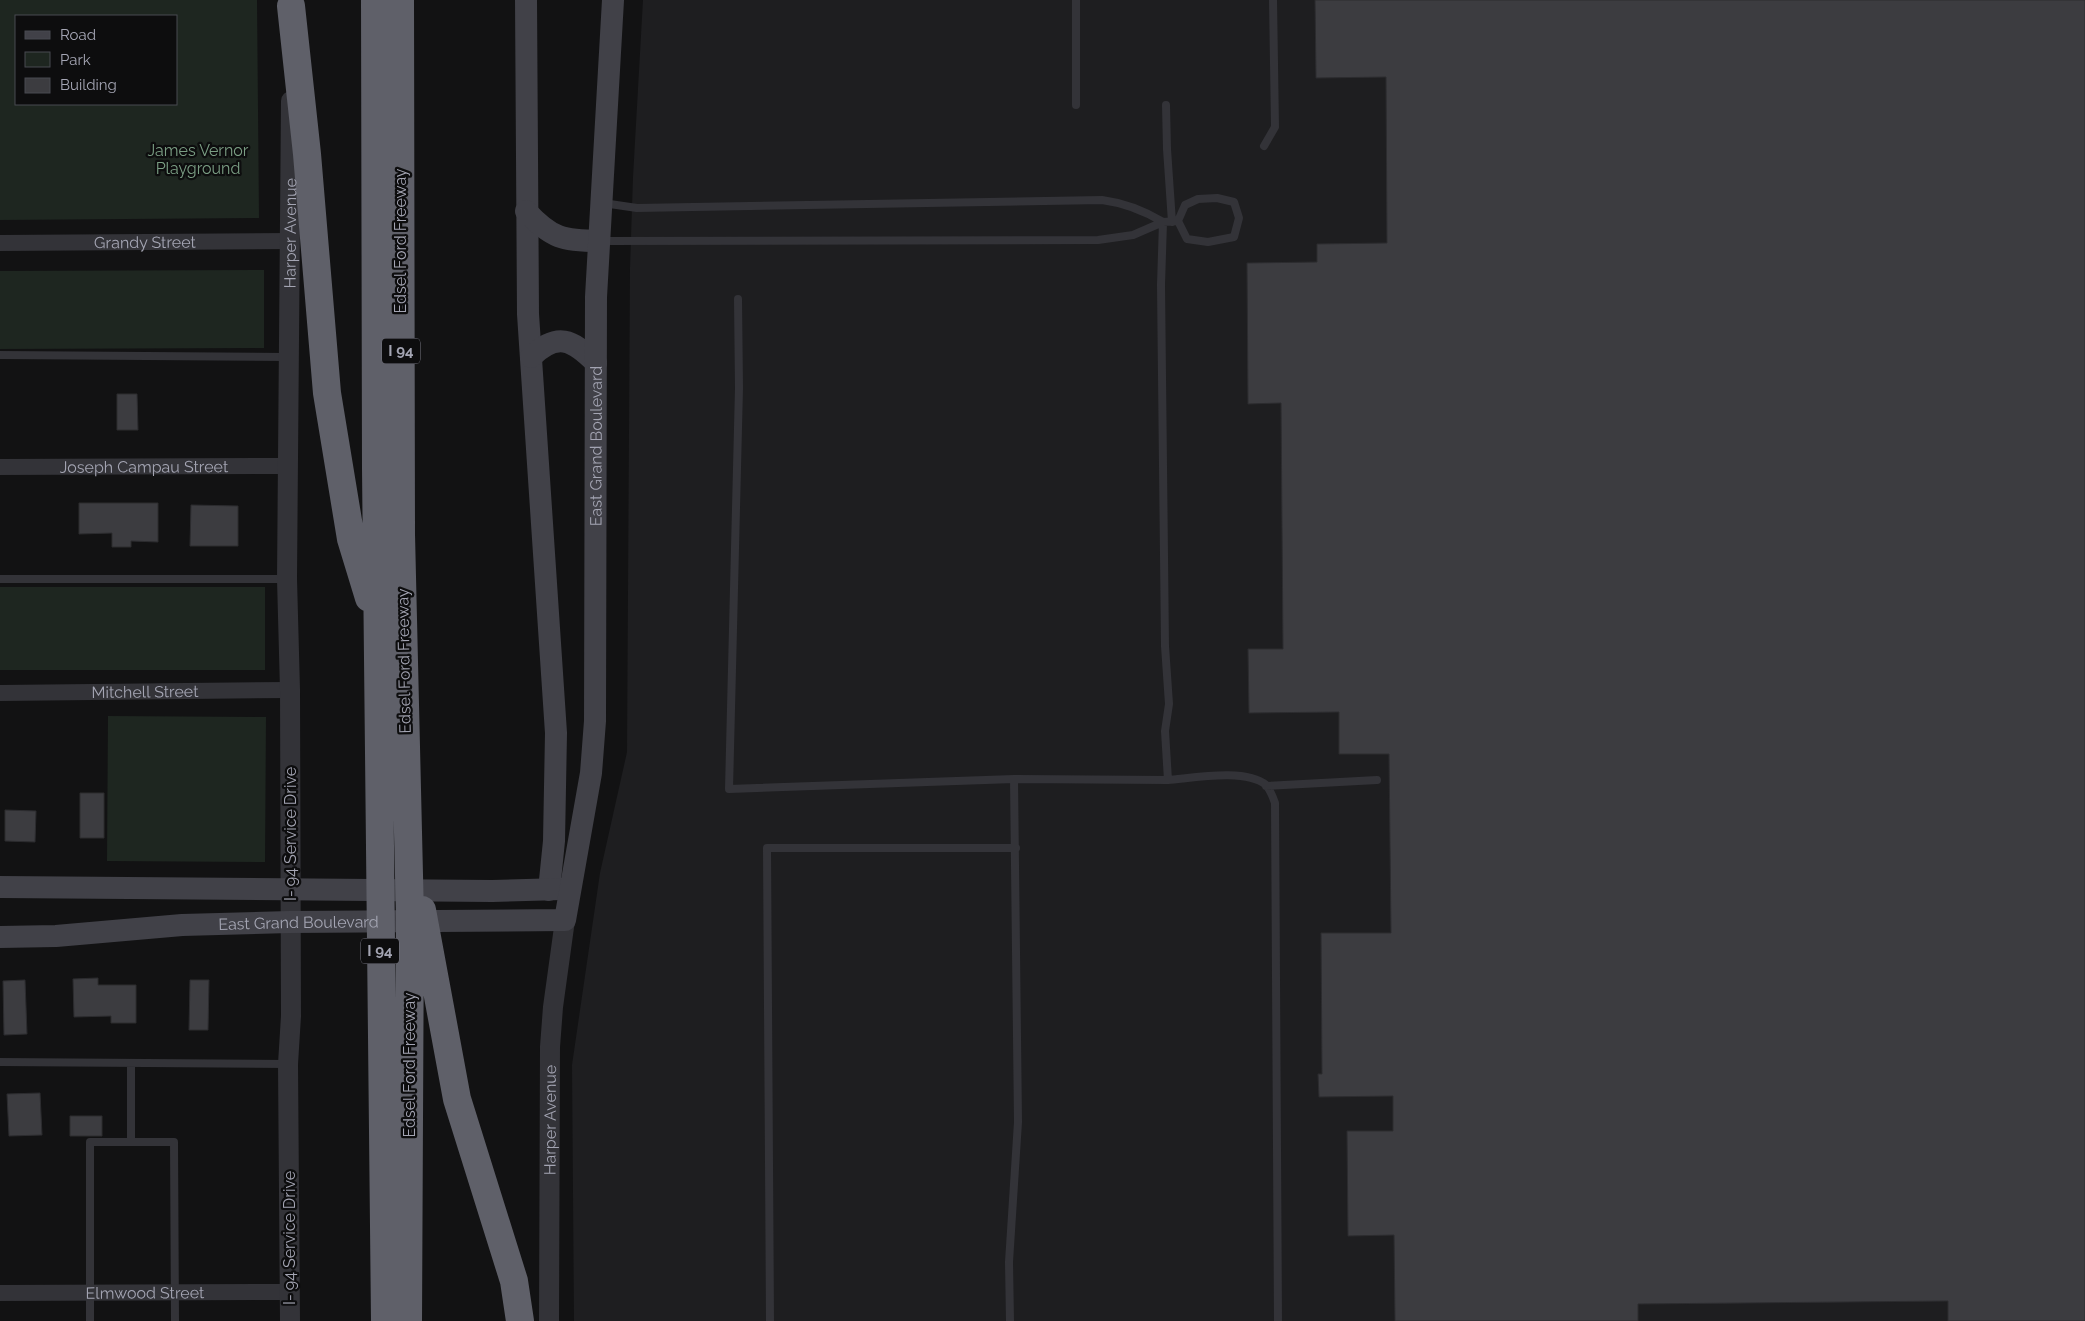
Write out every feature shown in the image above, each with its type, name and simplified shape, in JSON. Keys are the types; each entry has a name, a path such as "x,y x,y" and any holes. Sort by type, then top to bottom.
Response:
{"highway":[{"name":"Edsel Ford Freeway","path":"375,0 380,924 385,1273 383,1321"},
{"name":"Edsel Ford Freeway","path":"400,0 401,534 410,916 408,1321"},
{"path":"291,3 307,154 327,393 351,539 378,628"},
{"path":"408,843 457,1099 514,1281 520,1321"}],"main road":[{"name":"East Grand Boulevard","path":"0,937 56,936 182,925 341,920 565,920 554,841 556,734 531,356 526,211 526,0"},
{"name":"East Grand Boulevard","path":"560,889 591,773 596,721 596,297 613,0"},
{"path":"526,211 540,226 561,239 599,241"},
{"path":"531,356 541,347 557,340 574,344 596,363"},
{"name":"East Grand Boulevard","path":"0,888 492,891 560,889"}],"street":[{"name":"Harper Avenue","path":"288,466 291,3"},
{"name":"Grandy Street","path":"0,243 290,241"},
{"name":"Joseph Campau Street","path":"0,468 288,466"},
{"name":"I- 94 Service Drive","path":"288,466 287,580 290,690 291,890 291,1016 288,1064 290,1321"},
{"name":"Mitchell Street","path":"0,692 290,690"},
{"name":"Harper Avenue","path":"548,1321 550,1047 553,1007 565,920"},
{"name":"Elmwood Street","path":"0,1293 290,1292"}],"lane":[{"path":"1076,0 1076,105"},
{"path":"1264,146 1275,127 1273,0"},
{"path":"1166,105 1167,149 1175,221 1187,239 1208,242 1234,237 1239,218 1234,202 1217,198 1198,200 1185,204 1175,221"},
{"path":"601,203 638,208 1102,200 1124,203 1141,209 1163,222"},
{"path":"599,241 1098,240 1133,235 1163,222 1175,221"},
{"path":"1163,222 1161,285 1168,780"},
{"path":"738,299 739,388 729,790 1014,779 1168,780 1244,775 1266,786 1377,780"},
{"path":"0,355 289,357"},
{"path":"0,579 287,580"},
{"path":"1010,1321 1009,1262 1018,1122 1014,779"},
{"path":"1266,786 1275,803 1278,1321"},
{"path":"770,1321 768,848 1016,848"},
{"path":"0,1062 288,1064"},
{"path":"131,1142 132,1063"},
{"path":"90,1321 90,1142 174,1142 175,1321"}],"shaded area":[{"path":"643,0 2085,0 2085,1321 574,1321 572,1065 600,873 627,752 630,268"}],"green space":[{"name":"James Vernor Playground","path":"0,0 257,0 259,218 0,220"},
{"path":"264,270 264,348 0,349 0,271"},
{"path":"0,587 265,587 265,670 0,670"},
{"path":"108,716 266,717 265,862 107,861"}],"building":[{"path":"1315,0 2085,0 2085,1321 1948,1321 1948,1301 1638,1304 1638,1321 1395,1321 1394,1235 1348,1236 1347,1131 1393,1131 1393,1096 1319,1097 1318,1074 1322,1074 1321,933 1391,933 1389,754 1339,754 1339,712 1249,713 1248,649 1283,649 1281,403 1248,404 1247,263 1317,262 1317,244 1387,243 1386,77 1316,78"},
{"path":"117,394 137,394 138,430 117,430"},
{"path":"79,503 158,503 158,542 131,541 131,547 112,547 112,533 79,534"},
{"path":"191,505 238,506 238,546 190,546"},
{"path":"80,793 104,793 104,838 80,838"},
{"path":"5,810 36,811 35,842 5,841"},
{"path":"98,978 98,985 136,985 136,1023 111,1023 111,1016 74,1017 73,979"},
{"path":"25,980 27,1034 4,1035 3,981"},
{"path":"190,980 209,980 208,1030 189,1030"},
{"path":"40,1093 42,1135 9,1136 7,1094"},
{"path":"70,1116 102,1116 102,1136 70,1136"}]}
